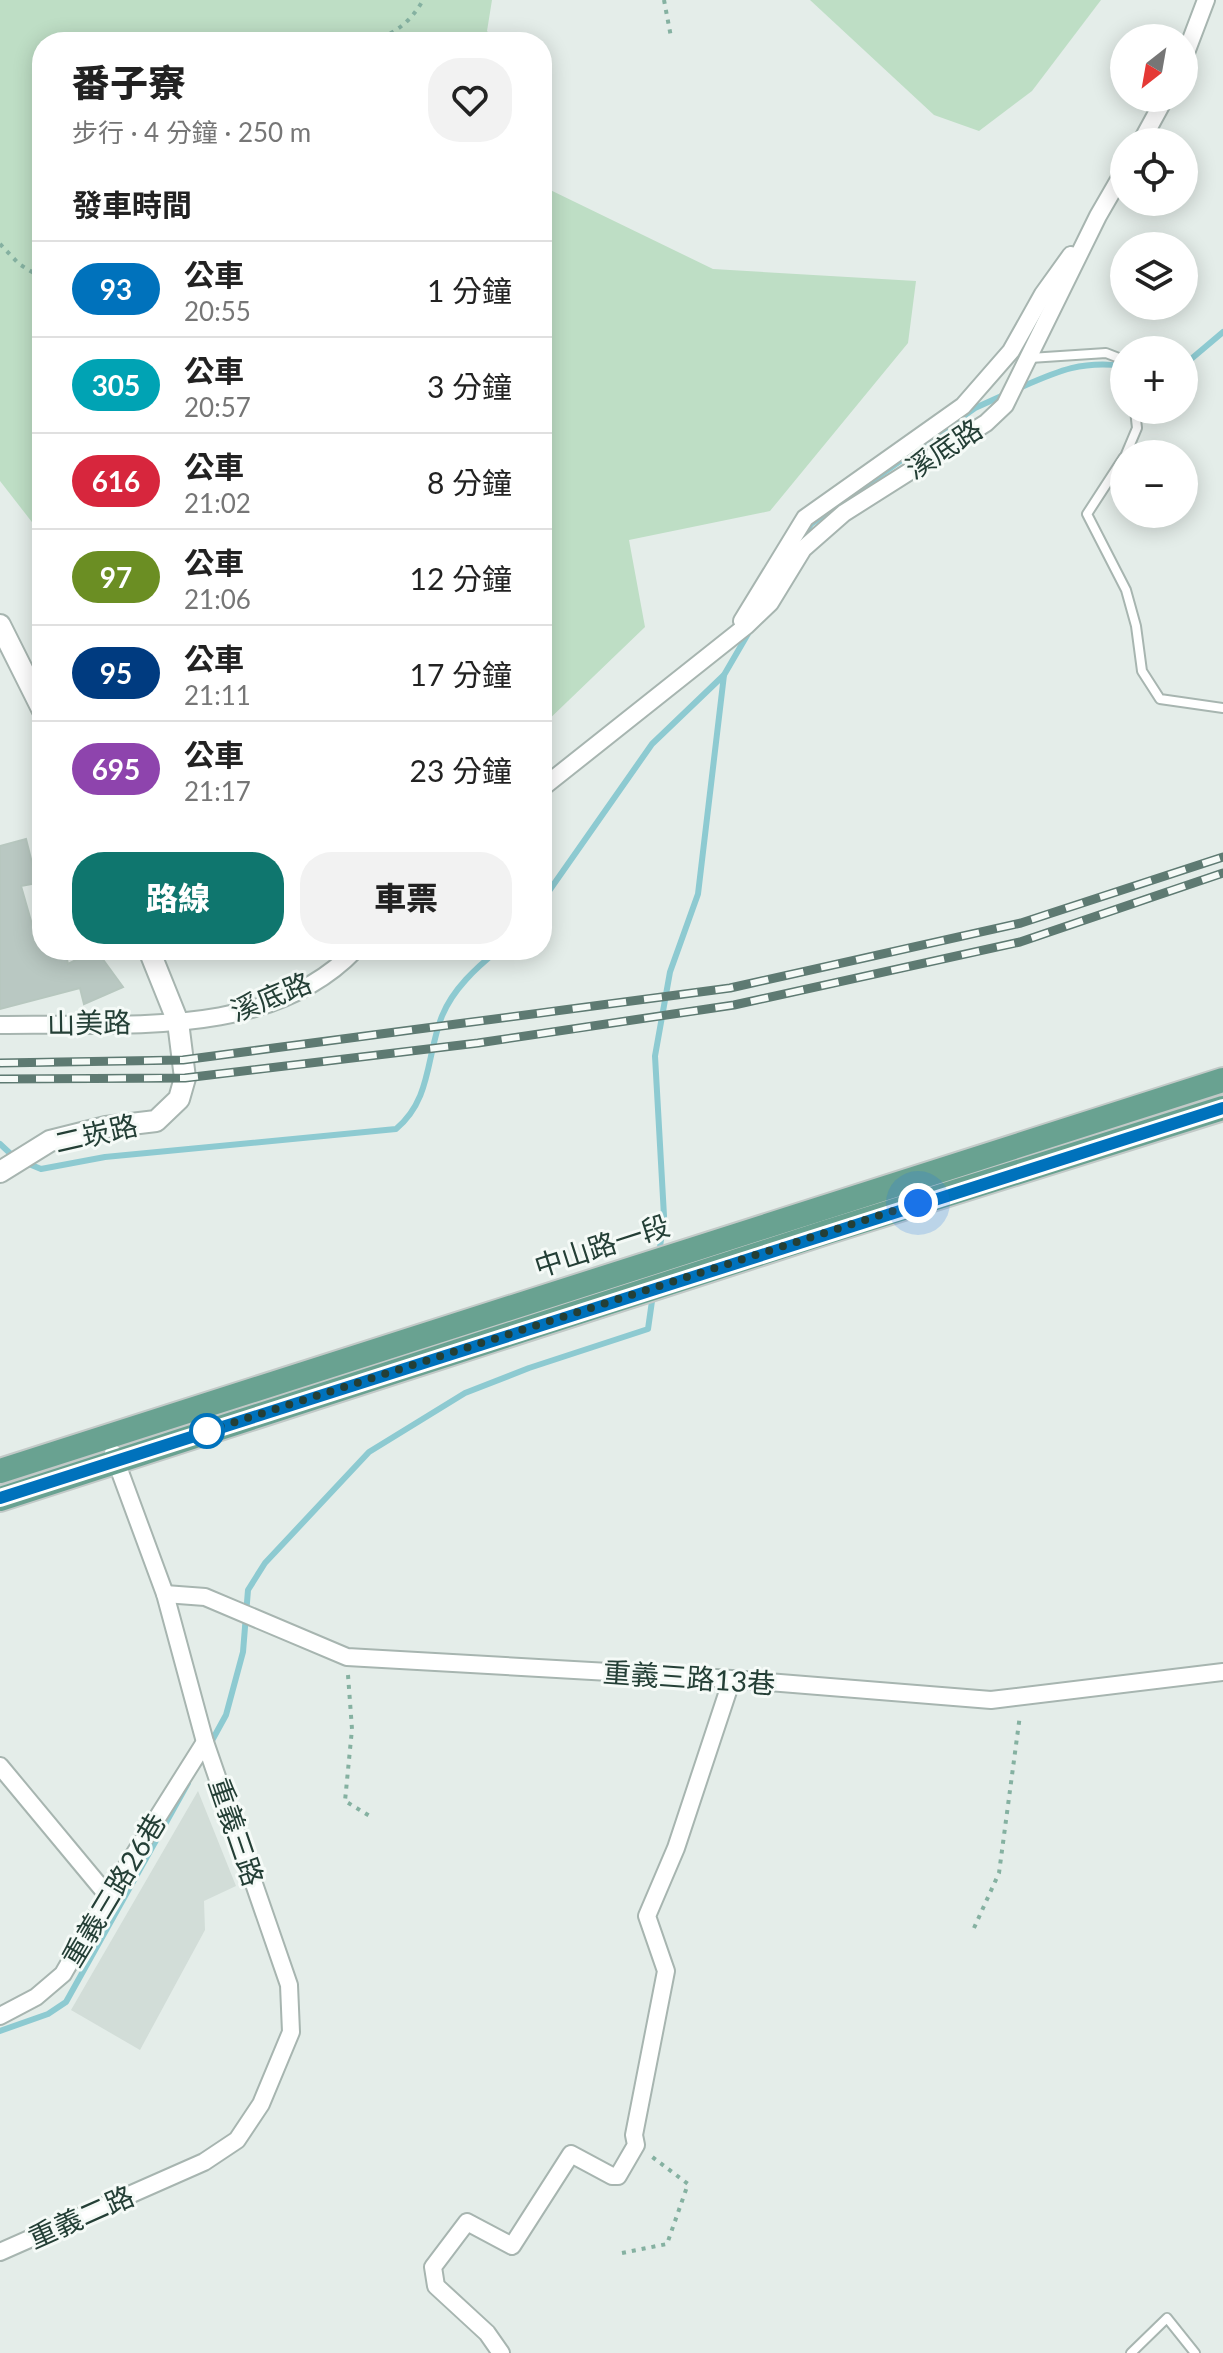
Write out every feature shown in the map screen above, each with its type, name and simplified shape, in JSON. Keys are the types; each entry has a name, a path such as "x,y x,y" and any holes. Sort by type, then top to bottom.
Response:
{"main road":[{"name":"中山路一段","path":"0,1471 1223,1080"},
{"name":"中山路一段","path":"0,1499 1223,1108"}],"street":[{"path":"1197,24 1206,0"},
{"name":"溪底路","path":"552,780 740,631 770,603 803,549 844,513 986,423 1005,405 1110,195"},
{"name":"溪底路","path":"740,631 805,518 963,406 1011,351 1043,294 1098,216"},
{"path":"0,625 32,689"},
{"name":"二崁路","path":"0,1172 50,1141 106,1127 156,1121 179,1099 185,1078 178,1022 153,960"},
{"name":"溪底路","path":"178,1022 227,1017 288,995 338,968 346,960"},
{"name":"山美路","path":"0,1025 178,1022"},
{"name":"重義三路","path":"107,1436 165,1594 205,1742 289,1985 291,2032 261,2104 237,2140 204,2162 161,2181"},
{"name":"重義三路13巷","path":"165,1594 205,1597 347,1657 732,1679 991,1700 1223,1672"},
{"path":"501,2353 487,2333 436,2286 433,2267 467,2222 512,2246 571,2154 612,2176 618,2176 636,2145 634,2135 666,1971 647,1916 676,1848 732,1679"},
{"name":"重義三路26巷","path":"0,2016 36,1997 63,1974 205,1742"},
{"path":"0,1766 108,1896"},
{"name":"重義二路","path":"0,2252 161,2181"}],"lane":[{"path":"1027,365 1110,355"},
{"path":"1110,478 1087,514 1126,590 1136,626 1142,671 1160,699 1223,708"},
{"path":"1131,2353 1167,2318 1195,2353"}],"path":[{"path":"395,32 412,19 423,0"},
{"path":"664,0 671,37"},
{"path":"0,244 19,264 32,272"},
{"path":"347,1657 352,1729 345,1801 373,1818"},
{"path":"974,1928 999,1873 1023,1696"},
{"path":"622,2253 667,2244 688,2184 636,2145"}],"shaded area":[{"path":"198,1791 236,1886 204,1901 205,1930 140,2050 71,2010"}],"green space":[{"path":"0,0 492,0 488,32 32,32 32,522 0,481"},
{"path":"810,0 1101,0 1032,91 979,131 934,115"},
{"path":"552,191 713,269 916,281 908,343 770,511 629,540 645,627 552,716"}],"building":[{"path":"26,839 32,863 32,884 21,886 32,924 32,960 67,960 68,964 76,960 103,960 123,987 84,1004 80,988 0,1009 0,846"}],"waterway":[{"path":"1198,353 1223,332"},
{"path":"1017,389 1081,366 1110,365"},
{"path":"798,546 811,524 975,408 1006,394"},
{"path":"552,887 652,744 724,675 749,632"},
{"path":"659,1255 664,1216 655,1056 670,972 698,894 724,675"},
{"path":"24,1162 41,1169 105,1157 396,1129 408,1117 422,1091 437,1031 447,1006 466,980 487,960"},
{"path":"0,1144 14,1157"},
{"path":"209,1746 226,1715 243,1652 248,1590 265,1563 369,1452 465,1393 529,1368 648,1329 653,1294"},
{"path":"0,2031 48,2014 66,2002 188,1783"}],"railway":[{"path":"0,1063 183,1060 730,988 1021,923 1223,857"},
{"path":"0,1079 185,1078 478,1043 734,1005 1020,942 1223,873"}],"bus line":[{"name":"93","path":"0,1498 1223,1108"}],"route":[{"path":"207,1431 918,1203"}]}
